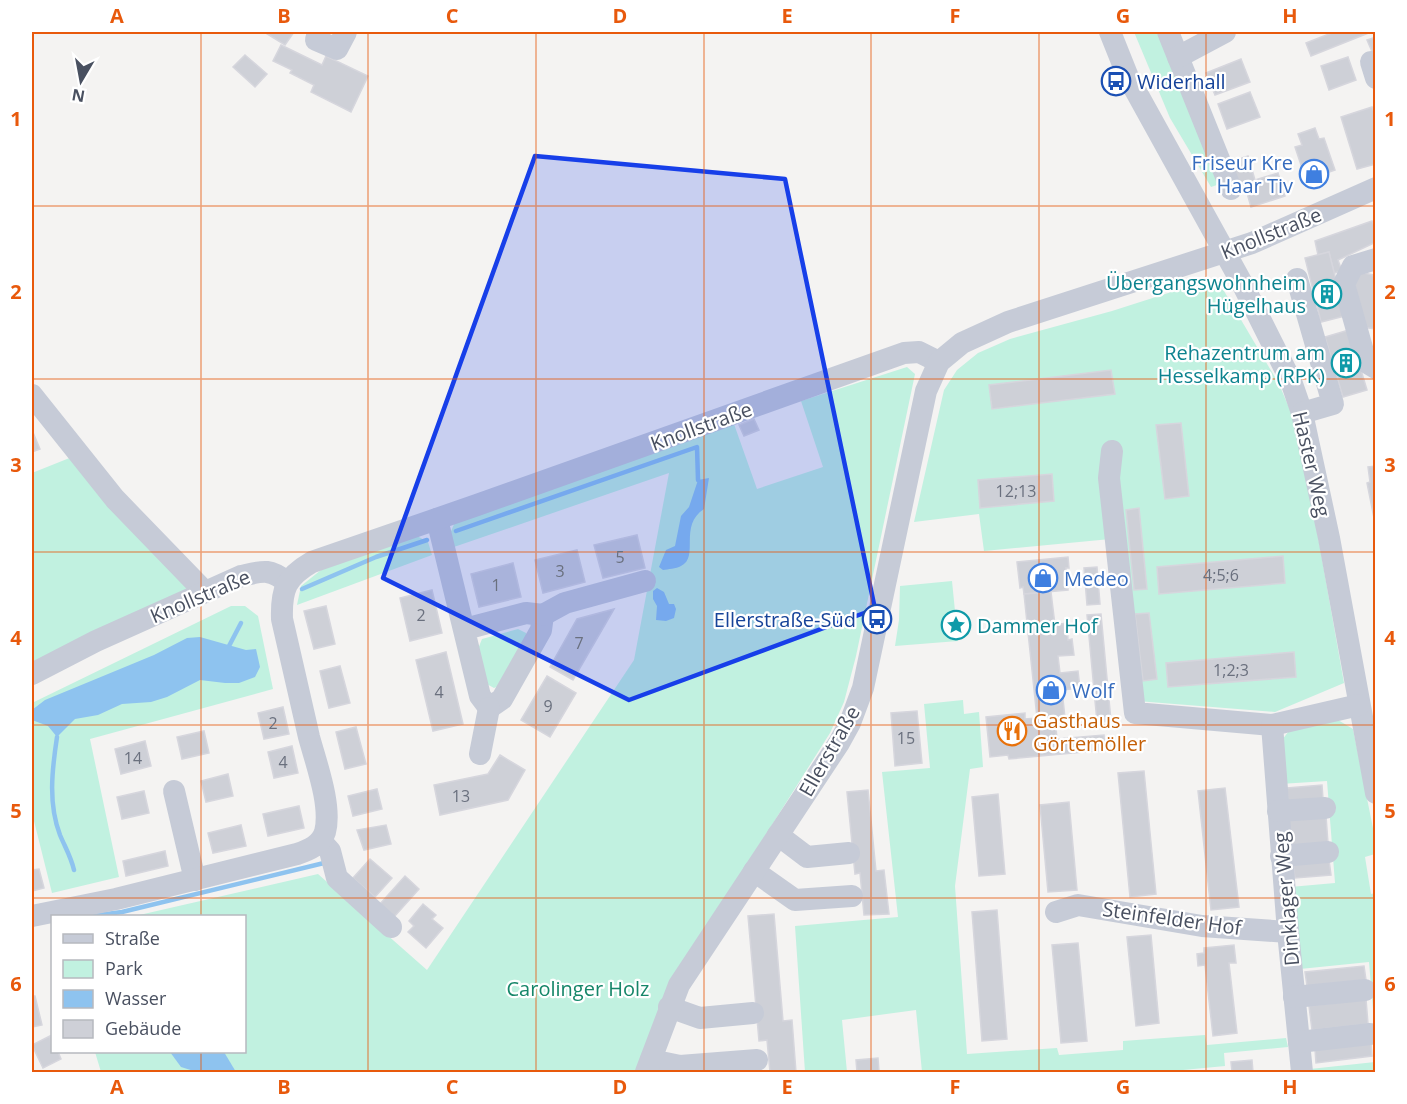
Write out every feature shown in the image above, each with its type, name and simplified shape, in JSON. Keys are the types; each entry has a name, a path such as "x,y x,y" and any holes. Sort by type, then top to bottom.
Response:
{"street":[{"path":"318,32 316,40 337,48 346,32"},
{"name":"Haster Weg","path":"1110,32 1128,77 1243,285 1291,381 1302,413 1329,538 1376,793"},
{"path":"1168,32 1231,189"},
{"path":"1178,57 1225,32"},
{"name":"Knollstraße","path":"32,674 96,641 241,576 258,572 274,572 287,582 298,570 312,562 904,353 919,352 939,362 962,343 1008,322 1224,253 1271,235 1376,188"},
{"path":"1376,259 1353,266 1344,284 1366,362 1376,368"},
{"path":"1297,279 1333,404 1302,413"},
{"name":"Ellerstraße","path":"649,1066 679,985 838,743 857,706 870,657 926,391 939,362"},
{"path":"32,395 115,499 205,592"},
{"path":"1112,451 1109,478 1135,713 1272,725 1359,705"},
{"path":"437,519 480,696 489,708"},
{"path":"465,629 526,613 543,615 565,603 645,581"},
{"path":"32,916 195,880 310,850 321,841 326,823 323,793 282,619 281,602 287,582"},
{"path":"480,754 489,708 502,699 541,630 543,615"},
{"name":"Dinklager Weg","path":"1272,725 1281,856 1302,1072"},
{"path":"174,791 195,880"},
{"path":"1278,811 1324,808"},
{"path":"778,834 807,857 849,853"},
{"path":"321,841 330,851 337,878 391,927"},
{"path":"1281,856 1328,852"},
{"path":"754,871 795,900 852,896"},
{"name":"Steinfelder Hof","path":"1056,912 1078,905 1203,926 1288,932"},
{"path":"1294,998 1365,990"},
{"path":"669,1007 700,1018 753,1013"},
{"path":"1299,1042 1370,1034"},
{"path":"649,1066 757,1060"}],"highlighted area":[{"path":"535,156 785,179 875,609 629,700 383,578"}],"green space":[{"path":"1134,32 1159,32 1226,182 1211,187 1170,118"},
{"path":"1212,279 1224,291 1279,384 1293,417 1304,458 1344,683 1275,712 1137,701 1121,538 984,551 979,514 914,522 944,390 957,370 978,353 1010,339 1112,311"},
{"name":"Carolinger Holz","path":"907,367 915,374 856,656 844,702 830,733 664,996 637,1072 101,1072 95,1053 246,1053 246,915 139,915 318,874 427,970 634,660 669,473 451,548 449,536 455,522 734,424 757,489 823,467 801,401"},
{"path":"72,457 198,587 32,667 32,473"},
{"path":"417,536 428,542 432,555 297,605 301,586 321,570"},
{"path":"952,581 958,641 895,646 899,620 900,586"},
{"path":"231,606 245,606 258,616 273,689 90,739 119,877 52,893 32,813 32,703"},
{"path":"518,629 526,633 527,641 503,684 494,688 485,683 478,649 482,639"},
{"path":"963,700 964,714 979,712 983,767 970,769 955,886 967,1054 1057,1048 1059,1055 1123,1050 1123,1041 1205,1035 1207,1045 1286,1038 1288,1047 1224,1053 1225,1066 1162,1072 922,1072 916,1010 842,1020 847,1072 805,1072 795,926 898,917 882,772 930,768 924,704"},
{"path":"1338,720 1353,729 1375,838 1375,854 1365,857 1371,894 1375,893 1375,1033 1369,962 1300,969 1290,887 1335,883 1327,781 1280,784 1278,745 1289,731"},
{"path":"1375,1062 1375,1072 1311,1072 1310,1069"}],"water":[{"path":"709,478 704,509 696,516 692,524 689,556 686,562 679,567 663,570 659,567 666,550 675,546 681,516 689,507 698,480"},
{"path":"657,588 664,592 669,604 674,604 676,609 674,618 666,621 656,620 657,606 653,599 653,591"},
{"path":"200,637 246,650 256,649 260,667 255,677 239,683 200,680 167,697 151,702 122,704 98,715 75,719 57,737 48,726 32,720 32,710 45,700 154,655 187,638"},
{"path":"171,1053 225,1053 236,1072 197,1072 181,1067"}],"building":[{"path":"264,32 294,32 285,45"},
{"path":"1334,32 1371,32 1311,56 1306,43"},
{"path":"1376,37 1376,61 1367,40"},
{"path":"281,45 322,65 326,56 368,76 351,112 311,92 314,85 290,73 292,70 273,61"},
{"path":"245,55 267,74 255,87 233,67"},
{"path":"1348,57 1356,80 1329,90 1321,66"},
{"path":"1241,59 1250,82 1215,95 1206,73"},
{"path":"1250,92 1260,117 1227,129 1218,104"},
{"path":"1372,107 1376,117 1376,164 1357,169 1341,117"},
{"path":"1315,128 1319,139 1324,138 1335,170 1306,180 1295,147 1302,145 1298,134"},
{"path":"1248,156 1255,180 1278,173 1285,196 1251,207 1245,186 1239,188 1230,162"},
{"path":"1372,221 1376,230 1376,242 1338,260 1342,271 1334,273 1329,252 1318,255 1315,241"},
{"name":"Übergangswohnheim Hügelhaus","path":"1329,252 1345,316 1321,322 1305,258"},
{"path":"1360,272 1373,275 1376,284 1375,329 1362,327 1354,279"},
{"name":"Rehazentrum am Hesselkamp (RPK)","path":"1349,330 1367,390 1343,397 1325,337"},
{"path":"1111,370 1115,394 992,409 989,385"},
{"path":"754,419 759,430 744,436 739,425"},
{"path":"1181,423 1189,496 1165,499 1156,425"},
{"path":"32,430 40,449 32,452"},
{"path":"1376,466 1376,528 1367,483 1370,482 1368,467"},
{"path":"1052,474 1054,501 980,508 978,480"},
{"path":"1139,508 1147,589 1134,590 1126,510"},
{"path":"637,535 645,568 603,578 594,545"},
{"path":"577,550 585,582 543,593 535,560"},
{"path":"1283,556 1285,583 1159,594 1157,567"},
{"name":"Medeo","path":"1068,557 1069,568 1066,568 1068,590 1024,594 1023,587 1020,588 1017,562"},
{"path":"513,563 521,597 479,607 471,574"},
{"path":"1097,567 1100,604 1087,605 1084,568"},
{"path":"432,590 442,633 410,641 400,598"},
{"path":"1051,592 1055,625 1067,623 1068,640 1072,639 1074,655 1058,656 1060,673 1078,671 1080,688 1062,690 1066,727 1056,728 1057,739 1104,735 1105,750 1009,759 1008,755 990,757 986,717 1025,713 1025,719 1037,718 1024,594"},
{"path":"326,606 335,644 314,649 304,611"},
{"path":"614,609 573,680 550,667 577,619"},
{"path":"1149,613 1157,679 1143,681 1135,614"},
{"path":"1101,614 1111,721 1097,722 1087,615"},
{"path":"446,652 463,724 433,731 416,660"},
{"path":"1294,652 1296,677 1168,687 1166,663"},
{"path":"340,666 350,703 329,708 320,671"},
{"path":"547,676 576,693 550,737 521,720"},
{"path":"283,707 289,734 264,739 258,713"},
{"path":"917,711 922,763 895,766 891,713"},
{"path":"356,727 366,764 345,769 336,732"},
{"path":"204,731 209,753 182,759 177,737"},
{"path":"145,741 151,766 121,774 115,749"},
{"path":"292,746 298,773 274,778 268,752"},
{"path":"500,755 525,770 508,800 440,815 434,785 488,774"},
{"path":"1144,771 1156,894 1130,897 1118,773"},
{"path":"228,774 233,796 206,802 201,781"},
{"path":"1322,785 1323,799 1288,802 1287,788"},
{"path":"1225,788 1239,907 1211,910 1198,791"},
{"path":"377,789 382,809 353,816 348,796"},
{"path":"868,790 876,871 884,870 889,914 864,915 860,873 855,874 847,792"},
{"path":"144,791 149,813 122,819 117,797"},
{"path":"998,794 1005,874 979,876 972,797"},
{"path":"1069,802 1077,890 1048,892 1040,805"},
{"path":"299,806 304,828 268,836 263,814"},
{"path":"1326,816 1328,843 1291,846 1288,820"},
{"path":"241,825 246,846 213,853 208,833"},
{"path":"386,825 391,844 364,850 357,830"},
{"path":"165,851 168,866 126,876 123,861"},
{"path":"370,859 392,878 375,897 353,878"},
{"path":"1329,860 1331,875 1295,878 1293,863"},
{"path":"39,869 44,888 32,891 32,870"},
{"path":"405,876 419,889 394,917 380,904"},
{"path":"423,904 436,915 432,919 443,928 426,948 408,932 414,926 409,921"},
{"path":"997,910 1007,1039 982,1041 972,912"},
{"path":"774,914 783,1021 792,1020 796,1072 770,1072 767,1040 759,1041 748,916"},
{"path":"1151,935 1159,1023 1136,1026 1127,937"},
{"path":"1078,943 1087,1041 1061,1043 1052,945"},
{"path":"1234,945 1236,963 1229,963 1237,1033 1213,1036 1205,965 1198,966 1197,954 1204,953 1204,948"},
{"path":"1364,966 1366,980 1307,986 1305,972"},
{"path":"32,996 35,996 42,1025 32,1027"},
{"path":"1366,999 1368,1024 1312,1030 1309,1006"},
{"path":"50,1036 51,1053 58,1053 61,1059 43,1068 32,1045"},
{"path":"1371,1043 1372,1056 1316,1063 1315,1049"},
{"path":"878,1058 879,1072 857,1072 856,1060"},
{"path":"1252,1060 1253,1072 1232,1072 1231,1062"}],"waterway":[{"path":"456,531 697,447 698,480"},
{"path":"302,589 376,557 427,540"},
{"path":"229,646 241,623"},
{"path":"57,737 52,799 56,823 74,870"},
{"path":"99,915 122,912 324,863"}],"place":[{"name":"Widerhall","path":"1116,81"},
{"name":"Friseur Kre Haar Tiv","path":"1314,174"},
{"name":"Übergangswohnheim Hügelhaus","path":"1327,294"},
{"name":"Rehazentrum am Hesselkamp (RPK)","path":"1346,363"},
{"name":"Medeo","path":"1043,578"},
{"name":"Ellerstraße-Süd","path":"877,619"},
{"name":"Dammer Hof","path":"956,625"},
{"name":"Wolf","path":"1051,690"},
{"name":"Gasthaus Görtemöller","path":"1012,731"}]}
